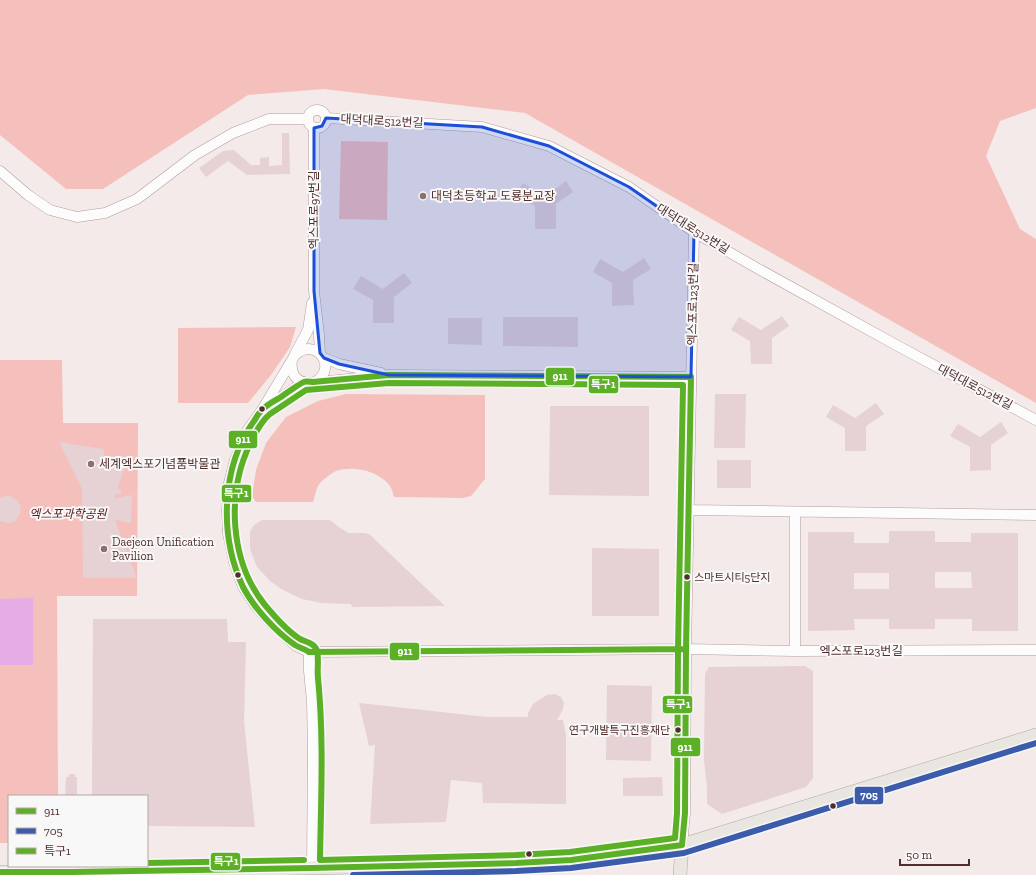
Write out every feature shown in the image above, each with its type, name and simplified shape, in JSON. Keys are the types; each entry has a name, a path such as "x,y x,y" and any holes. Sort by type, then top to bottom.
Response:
{"main road":[{"path":"0,872 312,868 571,860 682,845 1036,735"},
{"path":"681,875 682,845"}],"street":[{"path":"315,110 323,113 326,118 324,124 320,128 314,128 309,124 308,119 310,113 315,110"},
{"name":"대덕대로512번길","path":"326,118 482,127 548,146 629,187 694,232 755,267 864,328 1036,420"},
{"path":"0,171 28,195 50,210 77,217 105,213 137,198 195,155 233,133 269,119 308,119"},
{"name":"엑스포로97번길","path":"314,128 314,291"},
{"name":"엑스포로123번길","path":"682,845 686,813 686,649 694,232"},
{"path":"314,291 322,356 325,364 323,374 315,382"},
{"path":"312,868 312,700 309,652 296,646 272,624 255,605 244,587 234,562 228,533 227,510 229,483 234,460 247,431 262,410 308,330 314,291"},
{"path":"389,375 339,364 322,356 316,350 310,349 299,351 293,358 291,366 292,371 298,380 309,383 389,375 691,377"},
{"path":"262,410 304,382"},
{"path":"689,510 1036,515"},
{"path":"795,512 795,651"},
{"name":"엑스포로123번길","path":"309,652 686,649 795,651 1036,650"}],"highlighted area":[{"path":"326,118 482,127 549,146 629,187 694,232 691,377 389,375 339,364 324,358 320,353 314,291 314,128 322,126"}],"green space":[{"path":"0,0 1036,0 1036,108 1000,121 986,156 1020,229 1036,239 1036,403 525,113 324,89 248,95 103,189 66,189 0,135"},
{"path":"341,141 388,142 387,220 339,219"},
{"path":"296,327 290,347 271,375 248,403 178,403 178,328"},
{"name":"엑스포과학공원","path":"0,360 62,360 63,423 138,423 137,596 57,596 58,795 8,795 8,843 0,843"},
{"path":"346,394 485,395 485,479 471,496 463,498 394,497 390,486 379,476 358,469 343,469 334,472 319,484 313,502 256,502 252,496 256,470 266,443 286,417 318,401"}],"shaded area":[{"path":"33,598 33,665 0,665 0,599"}],"building":[{"path":"282,133 289,133 290,174 247,175 228,161 206,177 199,168 223,151 234,150 251,165 260,165 260,158 269,157 269,166 282,165"},
{"path":"566,181 573,192 556,204 556,229 535,229 535,206 515,195 523,183 545,196"},
{"path":"644,258 651,269 633,280 634,305 612,306 612,283 593,272 600,259 623,272"},
{"path":"404,273 412,283 394,297 394,323 373,323 373,300 353,289 361,276 383,289"},
{"path":"782,316 789,326 772,338 772,364 751,364 750,341 731,330 739,317 761,330"},
{"path":"503,317 578,317 578,347 503,346"},
{"path":"448,318 482,318 482,345 448,344"},
{"path":"715,394 746,394 745,448 714,448"},
{"path":"876,403 884,414 866,426 866,451 845,451 845,428 826,417 833,405 855,418"},
{"path":"550,406 649,406 649,496 549,495"},
{"path":"1001,422 1008,433 991,445 991,470 970,471 970,447 950,436 958,424 980,437"},
{"path":"59,442 104,449 104,456 129,457 117,489 121,489 121,494 115,494 115,498 132,495 131,523 115,520 137,578 83,578 82,489"},
{"path":"717,460 751,460 751,488 717,488"},
{"path":"9,496 17,500 21,508 18,517 11,523 0,521 0,498"},
{"path":"262,520 330,520 349,533 369,534 445,606 352,607 351,604 322,603 302,599 283,590 270,581 257,567 250,549 250,532 253,526"},
{"path":"889,531 935,531 935,542 971,542 971,533 1018,533 1018,631 972,631 972,619 935,619 935,629 889,629 889,619 854,619 855,630 808,631 808,532 854,532 854,543 889,543","holes":["935,572 971,572 972,588 935,588","854,573 889,573 889,589 854,589"]},
{"path":"592,548 659,549 659,616 592,616"},
{"path":"93,619 227,619 228,642 246,642 244,721 255,827 148,826 148,795 92,795"},
{"path":"805,666 813,671 813,778 806,787 722,814 707,804 704,760 705,674 709,667"},
{"path":"607,685 652,686 651,761 606,760"},
{"path":"555,694 561,697 564,703 563,709 557,720 563,720 566,735 566,804 483,803 482,783 451,780 446,822 370,824 375,745 369,746 359,703 487,717 528,717 528,713 533,704 547,695"},
{"path":"69,774 75,774 75,777 77,777 77,795 65,795 66,777 69,777"},
{"path":"662,777 663,796 623,796 623,778"}],"transit line":[{"name":"911","path":"389,375 691,377 686,649 309,652 295,645 280,633 259,611 243,587 235,567 230,546 227,524 227,502 235,459 243,439 263,409 304,382 389,375"},
{"name":"특구1","path":"389,383 683,385 678,649 677,813 675,838 570,852 516,855 320,860 322,746 317,651 312,644 295,636 281,624 253,588 245,569 235,527 237,484 242,464 250,444 261,424 270,414 306,390 389,383"},
{"name":"911","path":"682,845 685,813 686,649"},
{"name":"705","path":"353,875 516,871 571,868 684,853 1036,743"},
{"name":"911","path":"0,872 312,868 516,863 571,860 682,845"},
{"name":"특구1","path":"148,863 304,860"}],"place":[{"name":"대덕초등학교 도룡분교장","path":"423,196"},
{"name":"세계엑스포기념품박물관","path":"91,464"},
{"name":"Daejeon Unification Pavilion","path":"104,549"},
{"name":"스마트시티5단지","path":"687,577"},
{"name":"연구개발특구진흥재단","path":"678,730"}]}
